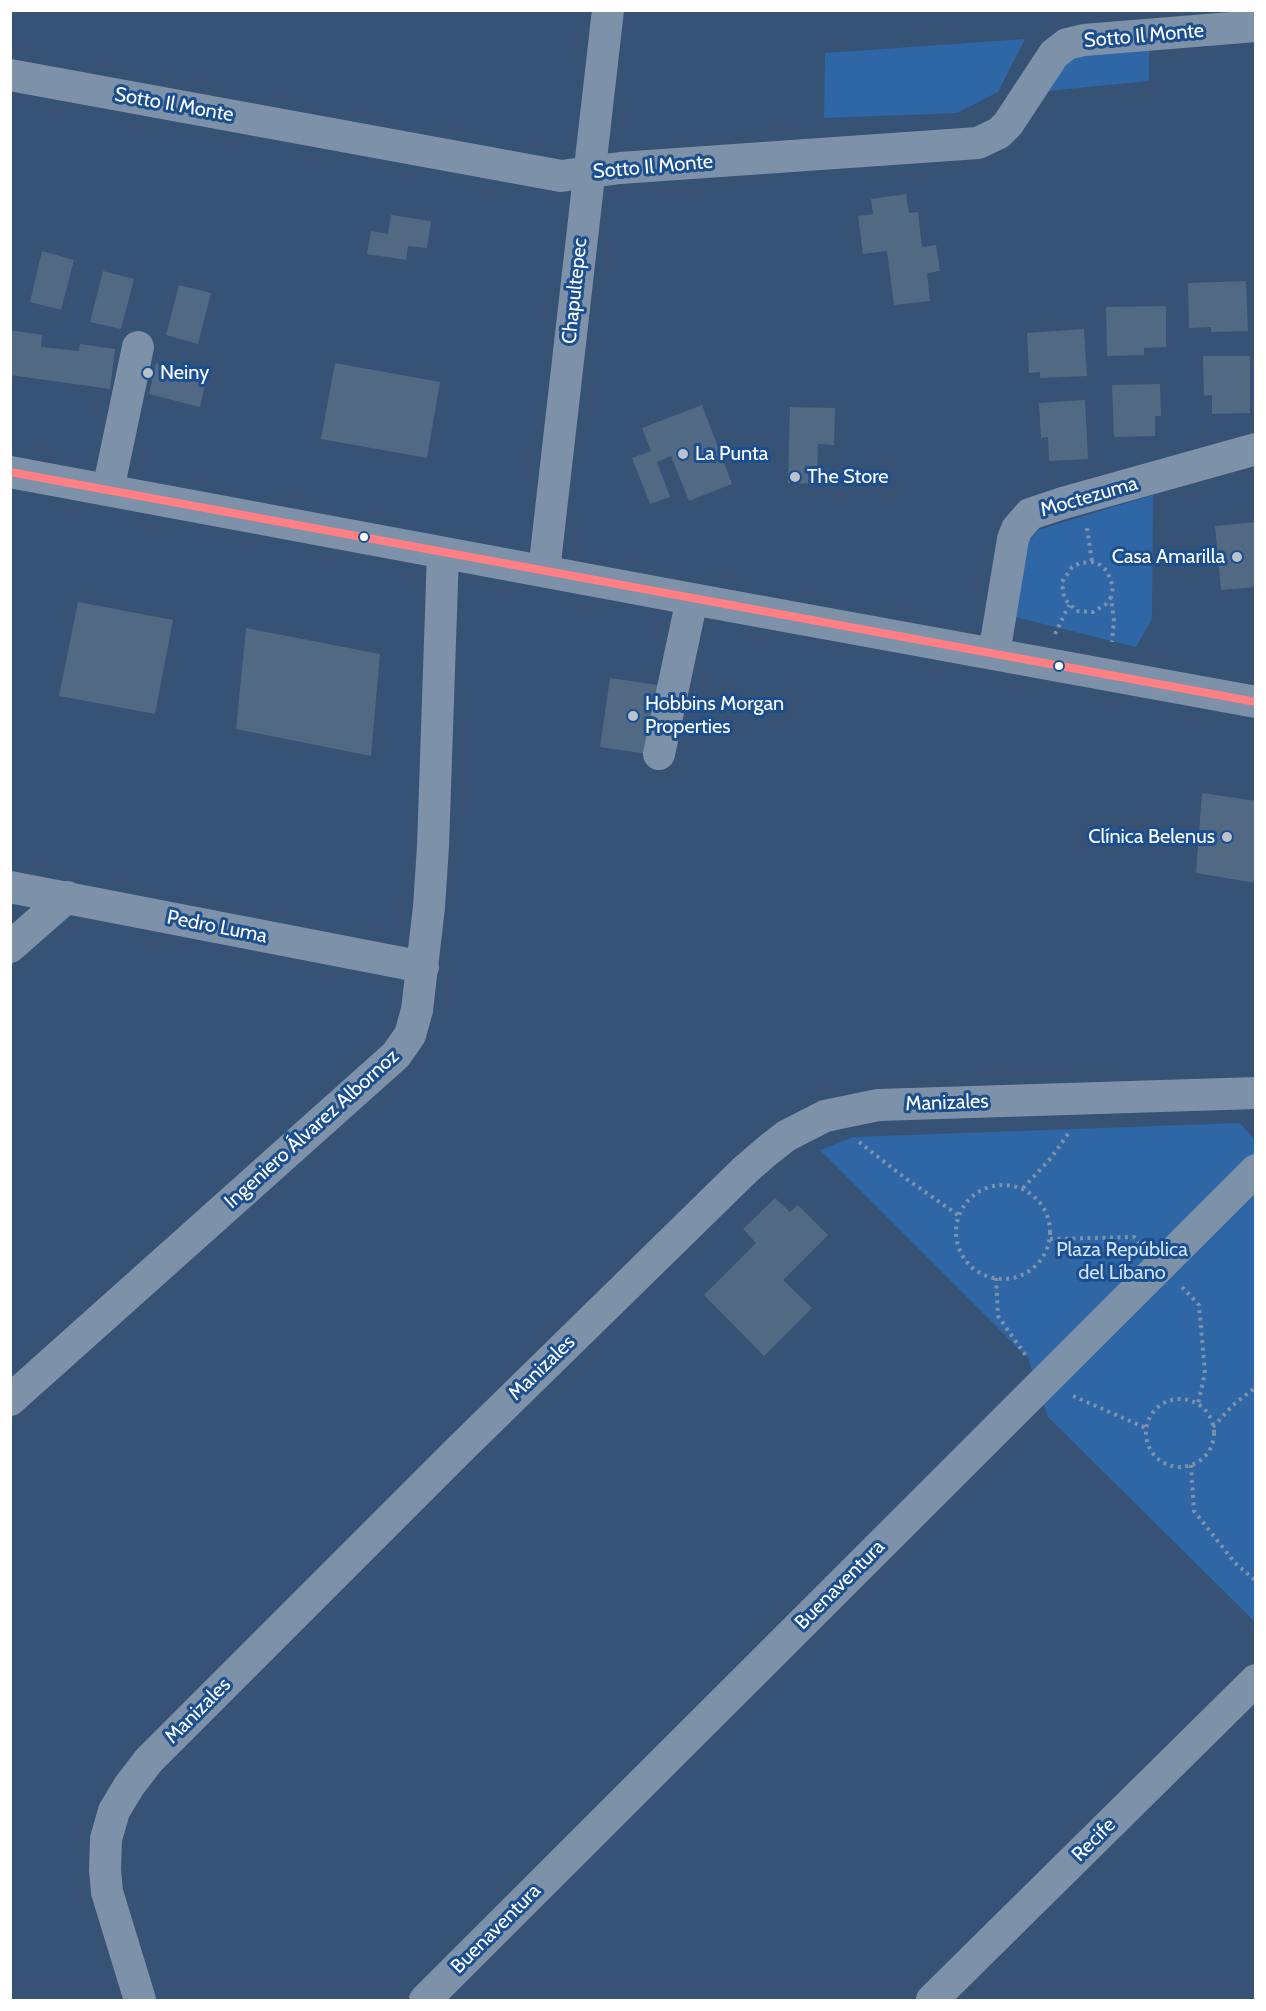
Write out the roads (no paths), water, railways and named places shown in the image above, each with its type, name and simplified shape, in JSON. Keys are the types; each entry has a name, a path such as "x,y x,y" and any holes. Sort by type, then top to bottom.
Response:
{"street":[{"name":"Chapultepec","path":"544,571 608,10"},
{"name":"Sotto Il Monte","path":"10,75 561,176 620,168 978,143 999,133 1008,124 1054,54 1067,44 1084,40 1256,26"},
{"path":"108,490 138,346"},
{"name":"Moctezuma","path":"994,654 1014,539 1022,521 1030,514 1256,449"},
{"path":"10,472 1256,702"},
{"name":"Ingeniero Álvarez Albornoz","path":"10,1400 396,1055 404,1045 415,1023 429,907 443,553"},
{"path":"658,754 692,599"},
{"name":"Pedro Luma","path":"10,887 423,967"},
{"path":"10,947 67,897"},
{"name":"Manizales","path":"140,2001 107,1892 105,1870 106,1839 114,1811 129,1785 149,1760 457,1452 745,1170 786,1136 825,1116 878,1105 1256,1093"},
{"name":"Buenaventura","path":"425,2001 1256,1170"},
{"name":"Recife","path":"932,2001 1256,1680"}],"place":[{"name":"Neiny","path":"148,373"},
{"name":"La Punta","path":"683,454"},
{"name":"The Store","path":"795,477"},
{"name":"Casa Amarilla","path":"1237,557"},
{"name":"Hobbins Morgan Properties","path":"633,716"},
{"name":"Clínica Belenus","path":"1227,837"}],"park label":[{"name":"Plaza República del Líbano","path":"1122,1262"}]}
